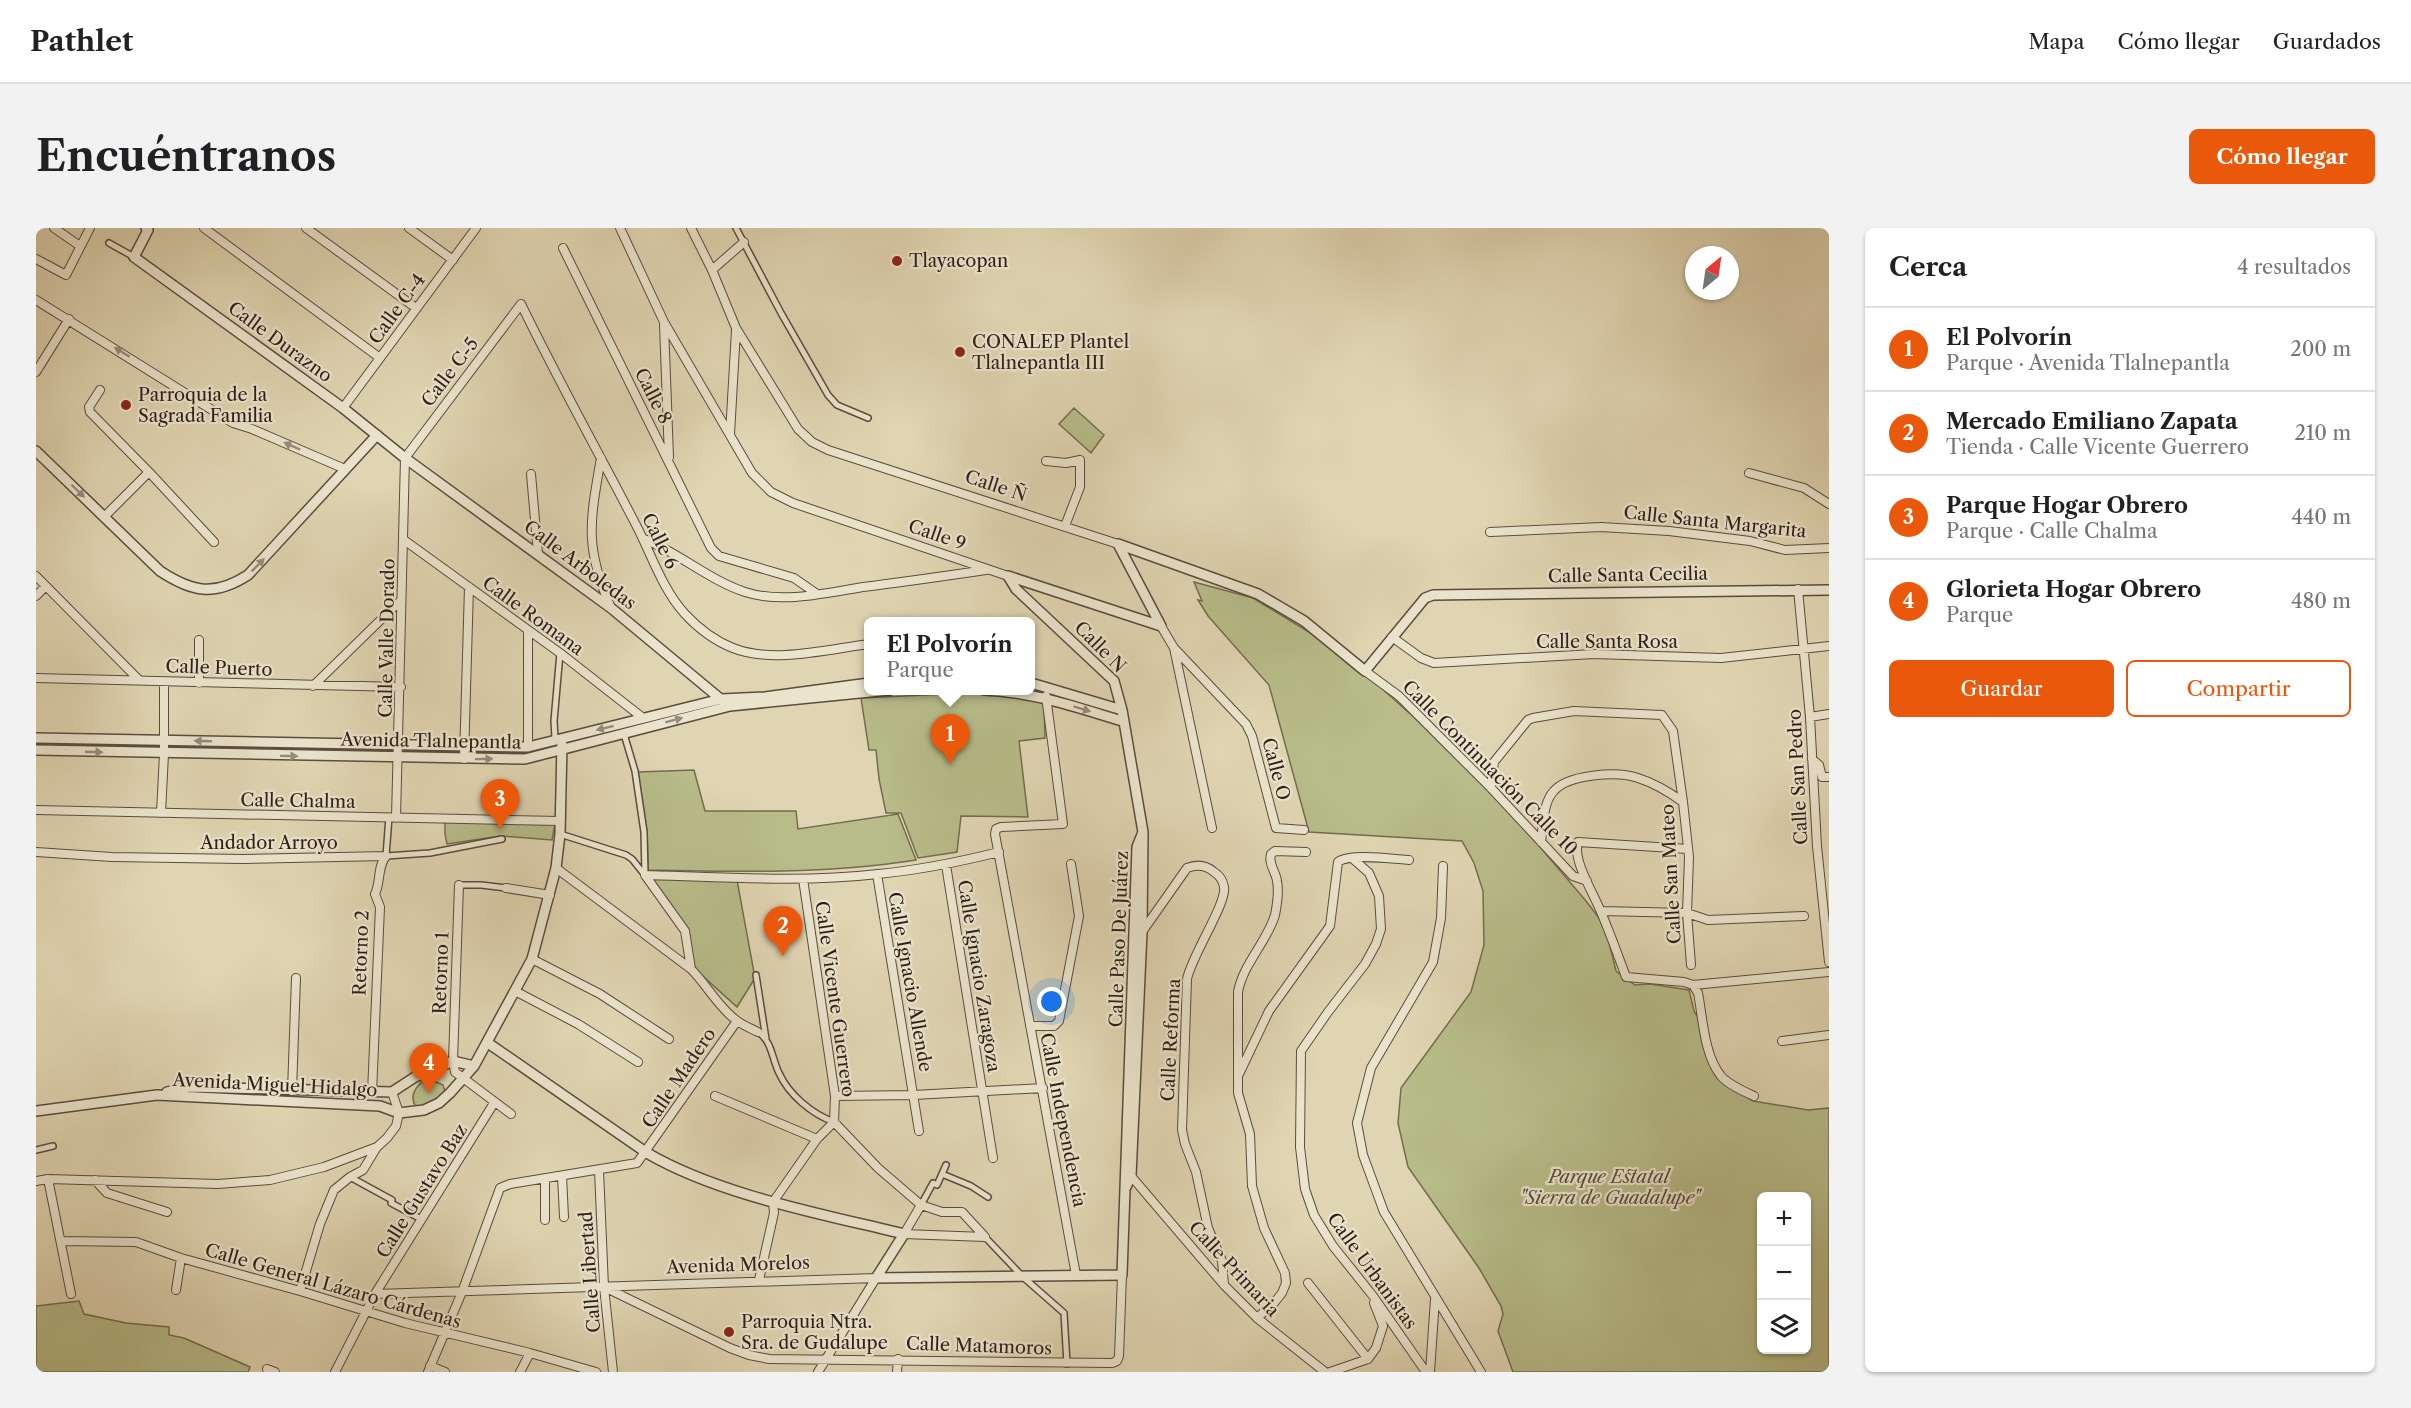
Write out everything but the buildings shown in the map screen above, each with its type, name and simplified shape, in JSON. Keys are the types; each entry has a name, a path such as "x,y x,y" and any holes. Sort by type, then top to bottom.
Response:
{"street":[{"path":"54,228 80,246"},
{"path":"36,259 66,275 90,228"},
{"path":"204,228 380,358"},
{"path":"306,228 416,308"},
{"path":"409,228 453,260"},
{"name":"Calle C-4","path":"343,408 476,228"},
{"name":"Calle 9","path":"620,228 664,322 729,436 760,483 782,498 988,570 1161,626"},
{"name":"Calle Ñ","path":"691,228 712,270 736,328 798,429 812,442 828,450 1118,544"},
{"path":"736,228 828,394 837,405 868,418"},
{"path":"110,243 134,257 147,229"},
{"path":"712,270 744,242"},
{"name":"Calle 8","path":"563,248 711,548 719,556 794,578 817,594"},
{"name":"Calle Durazno","path":"134,257 343,408 405,458"},
{"path":"36,300 233,423 345,469"},
{"name":"Calle 6","path":"521,304 565,393 644,539 669,592 685,614 706,634 734,649 758,654 783,655 864,645"},
{"name":"Calle C-5","path":"405,458 521,304"},
{"path":"36,371 69,319"},
{"path":"664,322 669,462"},
{"path":"729,436 736,328"},
{"path":"100,390 88,410 214,542"},
{"path":"36,450 160,571 194,588 207,591 218,590 248,575 377,435"},
{"name":"Calle Valle Dorado","path":"393,817 399,757 400,601 404,540 405,458"},
{"name":"Calle Arboledas","path":"405,458 611,608 730,706"},
{"path":"601,458 590,538 595,566 611,608"},
{"path":"1046,461 1066,463 1080,460 1080,488 1065,526"},
{"path":"104,517 149,472"},
{"path":"1749,473 1804,488 1829,504"},
{"path":"531,474 538,554"},
{"name":"Calle Santa Margarita","path":"1490,532 1601,527 1669,531 1750,541 1785,550 1829,548"},
{"path":"644,539 659,545 726,584 746,592 775,597 817,594 988,570"},
{"name":"Calle Romana","path":"404,540 560,653 643,718"},
{"path":"1118,544 1174,648 1212,828"},
{"name":"Calle Continuación Calle 10","path":"1118,544 1258,594 1304,621 1399,696 1491,788 1573,876 1587,881"},
{"path":"36,576 139,680"},
{"name":"Calle N","path":"1008,576 1016,590 1116,685 1143,832"},
{"path":"36,596 46,586"},
{"path":"464,759 469,587"},
{"name":"Calle San Pedro","path":"1798,589 1829,962"},
{"name":"Calle Santa Cecilia","path":"1392,637 1428,596 1829,590"},
{"path":"313,686 400,601"},
{"path":"528,631 528,747"},
{"path":"1365,671 1392,637"},
{"name":"Calle Santa Rosa","path":"1392,637 1421,658 1434,663 1594,654 1721,658 1829,646"},
{"path":"199,640 199,683"},
{"name":"Calle O","path":"1174,648 1246,724 1252,736 1276,828 1304,830"},
{"path":"300,1291 320,1224 334,1190 363,1170 377,1147 396,1126 399,1113 424,1110 439,1103 474,1066 532,959 550,895 560,834 562,739 555,738 554,721 560,653"},
{"name":"Calle Puerto","path":"36,678 401,687"},
{"path":"161,813 164,682"},
{"name":"Avenida Tlalnepantla","path":"36,738 528,747 721,699 765,697 864,684"},
{"path":"1035,684 1122,710"},
{"path":"1046,687 1046,698"},
{"name":"Avenida Tlalnepantla","path":"36,750 525,759 730,706 864,693"},
{"path":"1028,695 1046,698 1122,721"},
{"name":"Calle Independencia","path":"1046,698 1063,824 996,829 995,834 1076,1275"},
{"name":"Calle San Mateo","path":"1491,788 1494,762 1528,720 1574,711 1662,715 1673,731 1683,802 1688,849 1687,913 1691,965"},
{"path":"1810,717 1829,714"},
{"path":"624,734 636,771 644,832 645,875"},
{"path":"1812,759 1819,765 1822,777 1829,777"},
{"path":"1541,842 1551,793 1560,785 1572,780 1602,775 1636,777 1653,784 1683,802"},
{"name":"Calle Chalma","path":"36,810 559,821"},
{"name":"Retorno 2","path":"372,1093 380,907 375,894 379,885 380,863 386,856 393,817"},
{"name":"Calle Paso De Juárez","path":"1134,1066 1143,932 1143,832"},
{"name":"Calle Paso De Juárez","path":"1134,1066 1137,848 1143,832"},
{"path":"560,834 626,855 632,859 685,932 691,969"},
{"name":"Andador Arroyo","path":"36,852 112,857 243,859 386,856 430,853 501,839"},
{"path":"1688,849 1578,842 1576,849 1587,881 1628,978 1684,982 1693,985 1829,972"},
{"path":"1257,1318 1282,1293 1286,1283 1285,1273 1264,1228 1252,1186 1250,1134 1238,1093 1237,1078 1240,985 1267,934 1276,905 1277,881 1269,859 1271,854 1275,851 1306,852"},
{"path":"645,875 803,879 876,874 946,865 999,852"},
{"path":"1237,1078 1269,1011 1330,926 1335,897 1336,865 1342,859 1352,858 1409,860"},
{"name":"Calle Urbanistas","path":"1352,858 1369,873 1376,888 1379,896 1381,929 1365,964 1301,1051 1300,1147 1305,1189 1314,1215 1333,1246 1428,1372"},
{"path":"1030,1026 1054,1026 1059,1022 1079,916 1071,864"},
{"name":"Calle Ignacio Zaragoza","path":"946,865 993,1158"},
{"name":"Calle Reforma","path":"1143,932 1182,873 1188,868 1202,866 1216,873 1224,887 1222,901 1192,960 1187,979 1182,1130 1196,1172 1208,1228 1222,1261 1224,1285"},
{"path":"1443,866 1441,918 1433,962 1371,1068 1357,1123 1363,1155 1375,1193 1395,1232 1481,1372"},
{"path":"556,868 691,969 737,1021 758,1032 767,1041"},
{"name":"Calle Ignacio Allende","path":"876,874 919,1131"},
{"name":"Calle Vicente Guerrero","path":"759,1280 774,1213 773,1202 817,1139 834,1122 835,1096 803,879"},
{"path":"459,885 481,885 550,895"},
{"name":"Retorno 1","path":"453,1061 459,885"},
{"path":"1601,911 1687,913 1708,920 1804,916"},
{"path":"532,959 600,994 669,1039"},
{"path":"756,975 767,1041 780,1076 790,1092 818,1116 834,1122 878,1168 921,1205 942,1212 962,1212 1023,1277 1064,1313 1067,1364 1074,1372"},
{"path":"292,1091 292,1034 296,978"},
{"path":"1693,985 1698,993 1711,1056 1717,1069 1725,1080 1754,1096"},
{"path":"515,991 578,1024 638,1062"},
{"name":"Calle Madero","path":"646,1152 737,1021"},
{"path":"1782,1041 1829,1035"},
{"path":"488,1043 674,1169 773,1202 904,1234 985,1237"},
{"path":"474,1066 453,1061 455,1072 511,1114"},
{"name":"Avenida Miguel Hidalgo","path":"399,1113 392,1092 416,1077 453,1061"},
{"path":"1122,1275 1125,1189 1128,1176 1134,1066"},
{"path":"157,1095 189,1086 292,1091 392,1092"},
{"path":"835,1096 914,1095 1043,1088"},
{"name":"Avenida Miguel Hidalgo","path":"36,1111 157,1095 380,1106 399,1113"},
{"path":"715,1096 817,1139"},
{"name":"Calle Gustavo Baz","path":"375,1294 494,1103"},
{"path":"36,1150 53,1146"},
{"path":"36,1181 48,1179 218,1184 270,1180 324,1167 377,1147"},
{"path":"445,1372 429,1369 462,1292 500,1188 510,1184 637,1163 646,1152"},
{"path":"818,1372 933,1183 937,1185 946,1165"},
{"name":"Calle Libertad","path":"599,1170 604,1287 613,1372"},
{"path":"942,1174 971,1186 988,1197"},
{"path":"562,1176 564,1217"},
{"name":"Calle Primaria","path":"1128,1176 1224,1285 1257,1318 1325,1372"},
{"path":"350,1177 421,1219"},
{"path":"48,1179 72,1294"},
{"path":"545,1179 545,1221"},
{"path":"95,1180 107,1193 167,1212"},
{"name":"Calle General Lázaro Cárdenas","path":"61,1241 136,1242 180,1258 368,1312 596,1372"},
{"path":"176,1290 180,1258"},
{"name":"Avenida Morelos","path":"375,1294 759,1280 1122,1275"},
{"name":"Calle Matamoros","path":"604,1287 730,1348 769,1359 825,1361 898,1359 1026,1368 1117,1361 1122,1275"},
{"path":"1308,1282 1368,1359"},
{"path":"335,1372 368,1312 375,1294"},
{"path":"1330,1372 1368,1359 1376,1347 1383,1326 1372,1296"},
{"path":"1428,1372 1435,1298"},
{"path":"520,1372 530,1353"},
{"path":"897,1372 898,1359"},
{"path":"267,1368 275,1372"}],"green space":[{"path":"1074,408 1104,435 1091,453 1059,424"},
{"name":"Parque Estatal \"Sierra de Guadalupe\"","path":"1194,582 1253,598 1340,651 1417,720 1512,814 1605,926 1616,971 1635,985 1650,984 1689,990 1694,1011 1703,1026 1715,1071 1753,1101 1808,1110 1829,1108 1829,1372 1513,1372 1498,1331 1503,1314 1501,1306 1479,1268 1408,1167 1398,1123 1401,1088 1471,992 1484,945 1483,891 1474,863 1462,841 1309,832 1269,685 1208,616 1198,600 1202,601"},
{"path":"926,695 1044,697 1045,738 1019,741 1028,817 961,816 957,852 918,858 901,813 886,813 876,750 869,750 861,698"},
{"path":"694,770 705,811 796,811 798,829 898,814 916,860 816,870 648,870 647,832 638,772"},
{"path":"445,818 555,824 552,840 501,836 447,844"},
{"path":"651,878 737,880 755,978 737,1007 694,968 687,929"},
{"path":"427,1078 443,1085 445,1091 428,1107 416,1107 413,1094"},
{"path":"79,1301 84,1314 126,1323 169,1327 169,1335 184,1338 250,1367 248,1372 36,1372 36,1306"}],"place":[{"name":"Tlayacopan","path":"897,261"},
{"name":"CONALEP Plantel Tlalnepantla III","path":"960,352"},
{"name":"Parroquia de la Sagrada Familia","path":"126,405"},
{"name":"El Polvorín","path":"950,764"},
{"name":"Parque Hogar Obrero","path":"500,829"},
{"name":"Mercado Emiliano Zapata","path":"783,956"},
{"name":"Glorieta Hogar Obrero","path":"429,1093"},
{"name":"Parroquia Ntra. Sra. de Gudalupe","path":"729,1332"}]}
